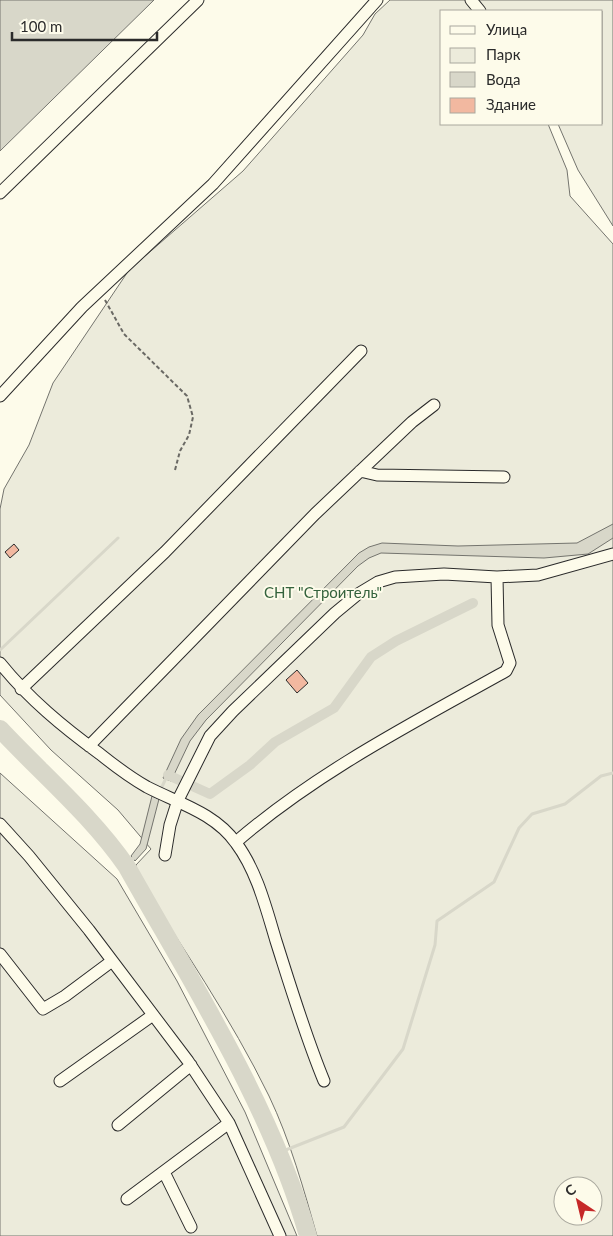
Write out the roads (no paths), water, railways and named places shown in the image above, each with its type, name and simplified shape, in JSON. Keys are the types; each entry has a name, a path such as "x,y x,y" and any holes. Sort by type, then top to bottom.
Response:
{"street":[{"path":"0,193 198,0"},
{"path":"0,396 63,327 101,289 213,184 378,0"},
{"path":"470,0 479,10"},
{"path":"21,689 165,552 361,351"},
{"path":"89,746 315,514 412,422 434,405"},
{"path":"360,471 377,475 504,477"},
{"path":"165,855 170,824 178,800 210,736 227,717 335,613 358,594 378,582 395,578 444,574 497,577 538,575 613,554"},
{"path":"236,842 269,813 317,779 399,730 506,672 510,663 498,625 497,577"},
{"path":"0,663 21,689 41,708 89,746 147,786 204,814 236,842 251,870 264,902 308,1042 324,1081"},
{"path":"0,824 29,856 112,961 190,1065 229,1123 280,1236"},
{"path":"0,954 43,1009 65,996 112,961"},
{"path":"60,1081 153,1015"},
{"path":"118,1125 190,1065"},
{"path":"127,1198 229,1123"},
{"path":"164,1172 192,1227"}],"water":[{"path":"0,0 154,0 0,151"},
{"path":"613,524 613,538 588,554 544,558 381,553 369,558 358,566 206,720 190,741 171,781 163,778 181,739 198,715 359,553 369,547 382,543 458,546 577,543"},
{"path":"152,796 159,799 146,849 135,861 131,856 140,844"}],"waterway":[{"path":"0,650 118,538"},
{"path":"168,775 210,794 250,765 275,742 334,708 371,657 396,641 473,603"},
{"path":"0,729 98,830 127,867 203,1001 252,1094 293,1188 308,1236"},
{"path":"278,1153 344,1127 403,1049 435,945 437,921 494,882 519,828 532,814 565,804 601,776 613,773"},
{"path":"160,791 167,776"},
{"path":"127,867 135,856"}],"park label":[{"name":"СНТ \"Строитель\"","path":"323,593"}]}
